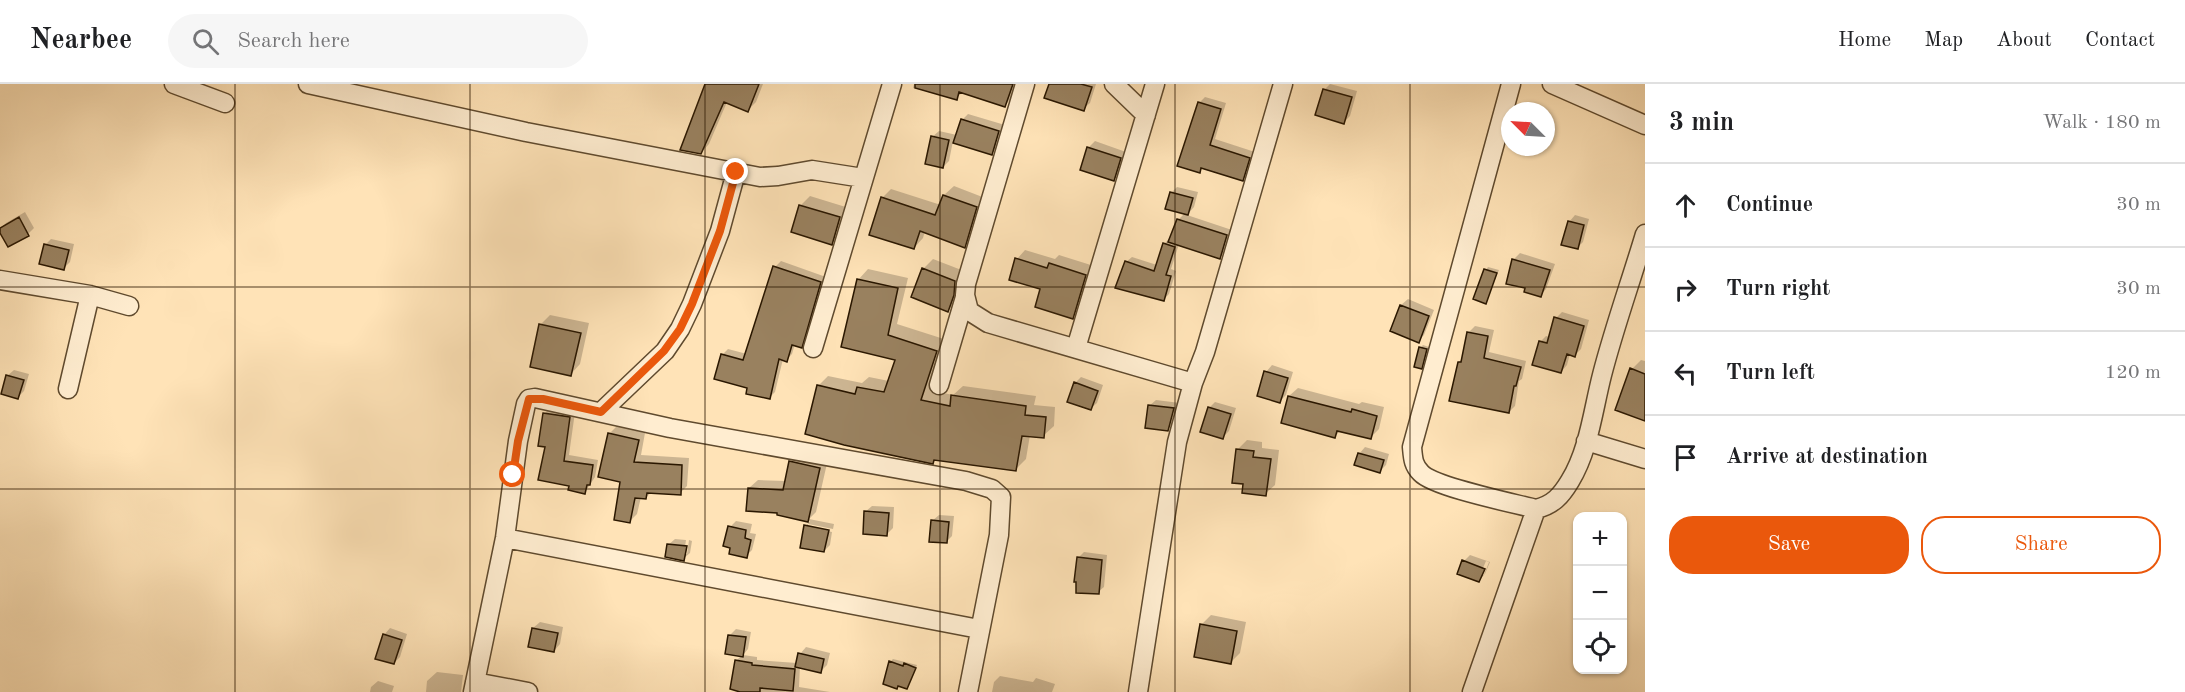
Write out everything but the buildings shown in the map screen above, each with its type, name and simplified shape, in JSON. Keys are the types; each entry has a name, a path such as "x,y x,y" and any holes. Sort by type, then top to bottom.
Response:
{"street":[{"path":"174,84 225,103"},
{"path":"308,84 526,132 760,177 812,170 863,178"},
{"path":"813,348 892,84"},
{"path":"939,385 965,295 968,274 1025,84"},
{"path":"1114,84 1146,115"},
{"path":"1076,348 1155,84"},
{"path":"1138,692 1177,442 1283,84"},
{"path":"1511,84 1412,447 1413,463 1422,475 1437,483 1536,508 1548,506 1570,482 1578,467 1603,373 1645,234"},
{"path":"1552,84 1645,125"},
{"path":"601,412 664,351 680,329 720,231 736,172"},
{"path":"0,280 90,295 129,306"},
{"path":"68,389 90,295"},
{"path":"965,295 969,311 988,323 1193,383"},
{"path":"528,692 474,687 505,538 518,441 529,399 543,399 670,428 973,482 992,489 1001,497 999,535 968,692"},
{"path":"1586,441 1645,459"},
{"path":"1472,692 1536,508"},
{"path":"505,538 979,629"}],"route":[{"path":"513,475 518,441 529,399 543,399 601,412 664,351 680,329 692,304 720,231 736,172"}]}
